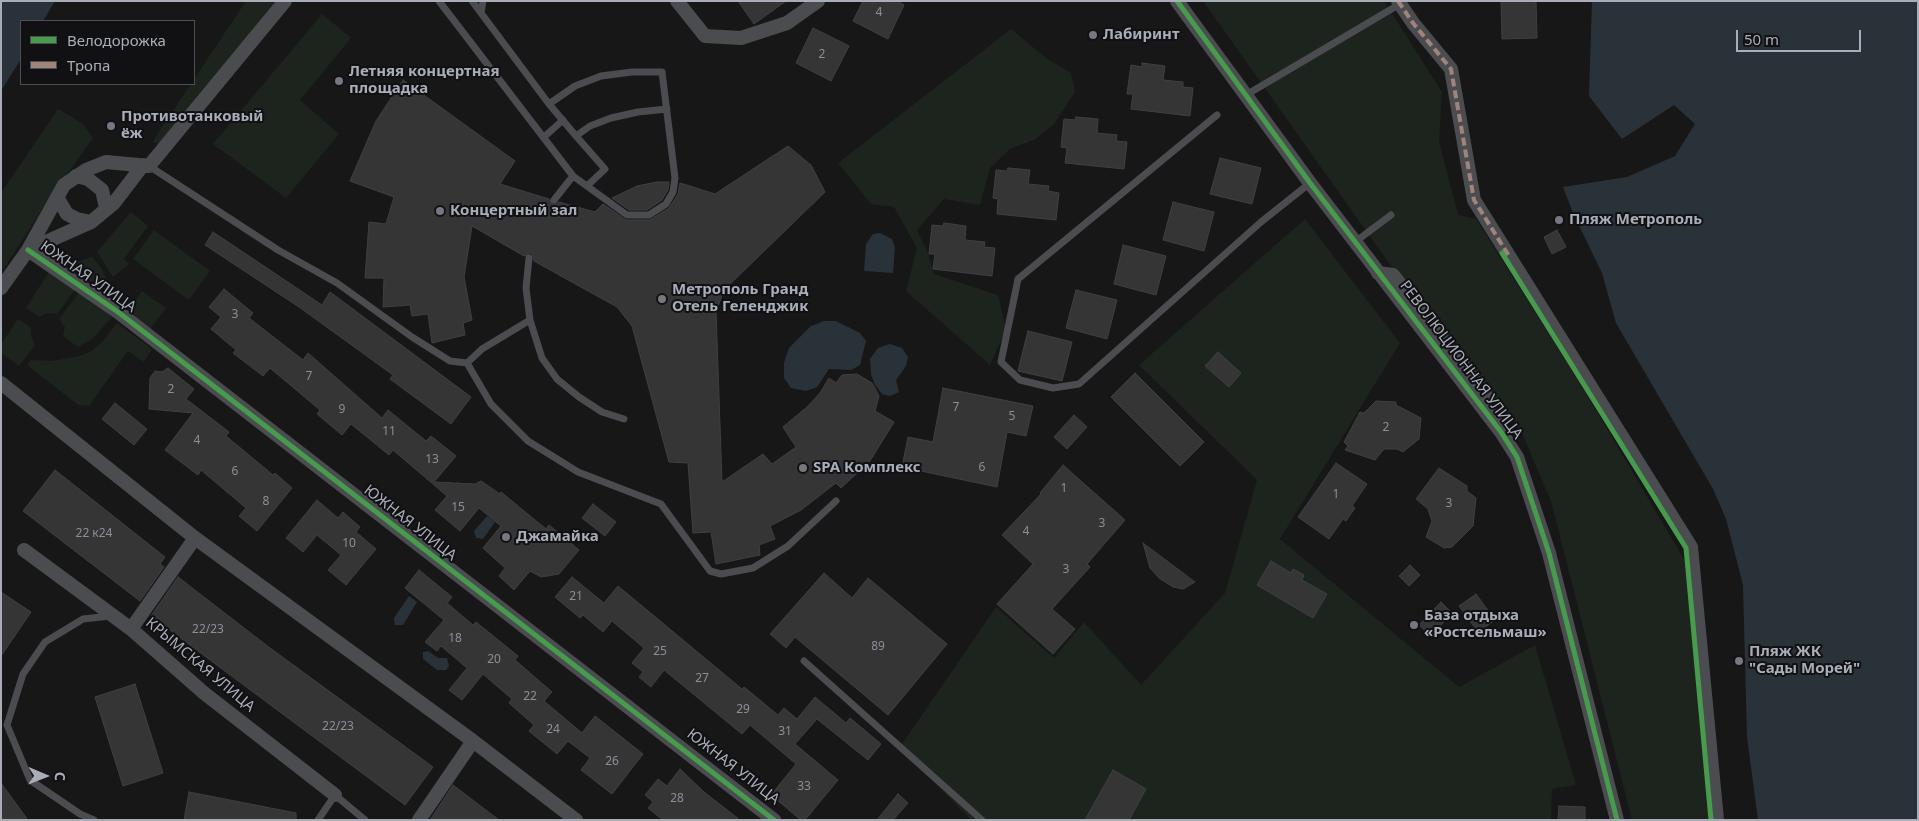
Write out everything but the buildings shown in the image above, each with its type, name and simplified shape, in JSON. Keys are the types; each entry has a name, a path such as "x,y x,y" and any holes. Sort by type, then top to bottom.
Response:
{"street":[{"name":"ЮЖНАЯ УЛИЦА","path":"28,250 91,222 114,203 285,1"},
{"path":"677,1 704,36 741,38 787,23 818,1"},
{"name":"РЕВОЛЮЦИОННАЯ УЛИЦА","path":"1177,1 1310,183 1502,432 1517,457 1528,485 1549,553 1617,820"},
{"path":"1401,2 1451,69 1474,200 1691,547 1717,820"},
{"name":"ЮЖНАЯ УЛИЦА","path":"1,288 28,250 64,185 76,176 106,162 146,166"},
{"path":"76,176 88,179 102,190 106,208"},
{"path":"57,197 67,214 77,219 91,222"},
{"name":"ЮЖНАЯ УЛИЦА","path":"28,250 118,312 774,820"},
{"name":"РЕВОЛЮЦИОННАЯ УЛИЦА","path":"1378,272 1393,275 1506,422 1526,453 1559,553 1626,820"},
{"path":"1,383 195,538 474,741 576,820"},
{"name":"КРЫМСКАЯ УЛИЦА","path":"195,538 131,629 204,693 335,796"},
{"path":"24,550 131,629"},
{"path":"419,820 474,741"}],"lane":[{"path":"439,1 574,176 627,215 648,215 666,204 673,192 675,178 662,72 632,72 601,76 575,86 549,104"},
{"path":"472,1 549,104 605,169 587,186"},
{"path":"481,13 483,1"},
{"path":"1246,95 1401,2"},
{"path":"576,136 590,126 611,118 638,112 667,110"},
{"path":"1217,114 1018,279 1001,362 1020,380 1053,388 1080,384 1261,222 1310,183"},
{"path":"544,137 563,120"},
{"path":"146,166 278,250 337,283 412,338 450,361 467,363 482,349 530,320"},
{"path":"554,200 574,176"},
{"path":"1355,242 1391,215"},
{"path":"530,258 526,288 530,320 542,358 557,379 602,412 624,419"},
{"path":"467,363 491,404 528,441 578,472 661,504 710,571 721,574 753,568 788,546 836,501"},
{"path":"94,820 80,814 30,780 7,725 23,674 45,642 82,619 112,616"},
{"path":"804,661 982,820"},
{"path":"318,820 335,796"},
{"name":"КРЫМСКАЯ УЛИЦА","path":"335,796 365,820"}],"shaded area":[{"path":"1,1 55,1 44,20 20,20 20,61 1,91"},
{"path":"246,1 276,1 161,144 152,142 190,85 195,85 195,78"},
{"path":"1203,1 1384,1 1442,92 1439,141 1458,215 1476,219 1574,373 1684,559 1698,676 1709,820 1632,820 1551,501 1522,433 1401,280"},
{"path":"1592,1 1918,1 1918,820 1758,820 1747,737 1743,585 1726,519 1713,489 1616,323 1602,273 1573,213 1563,187 1627,177 1675,156 1695,124 1674,105 1622,139 1589,96"},
{"path":"322,14 351,38 300,100 339,134 286,198 213,144"},
{"path":"1011,29 1046,58 1071,73 1075,92 1054,124 1034,140 1010,149 990,168 980,205 944,199 917,230 928,253 934,274 998,295 1006,329 990,365 906,291 917,248 894,207 871,204 838,163"},
{"path":"58,109 83,124 93,138 39,214 1,273 1,193"},
{"path":"131,212 148,226 124,259 129,264 113,277 97,252"},
{"path":"1305,219 1400,343 1280,539 1459,687 1535,645 1576,785 1552,789 1551,820 971,820 900,747 996,607 1054,658 1084,622 1141,685 1225,593 1257,480 1139,365"},
{"path":"154,230 210,271 189,300 133,259"},
{"path":"880,233 892,239 895,247 893,273 864,271 866,244 873,234"},
{"path":"92,257 102,269 108,283 108,293 68,265"},
{"path":"50,270 77,287 57,314 47,313 39,317 26,308"},
{"path":"80,291 112,317 91,340 78,347 63,336 65,327 59,319"},
{"path":"142,291 166,308 150,329 127,312"},
{"path":"18,319 31,328 31,336 35,345 19,366 1,353 1,344"},
{"path":"824,321 836,321 860,333 866,341 860,365 851,370 829,369 817,387 806,391 791,388 784,378 784,363 789,348 811,326"},
{"path":"117,323 152,349 144,362 128,351 89,406 78,405 27,365 31,360 51,361 76,357 90,352 102,342"},
{"path":"890,344 902,348 908,357 906,366 896,380 899,392 890,396 882,394 875,385 871,374 870,359 878,348"},
{"path":"487,516 495,522 483,539 476,538 474,531"},
{"path":"409,596 417,602 403,625 395,625 394,618"},
{"path":"428,651 438,658 447,658 449,666 446,670 437,670 423,659 423,652"}],"marked path":[{"path":"1398,1 1413,23 1451,69 1474,200 1509,256"}],"cycle path":[{"path":"1177,1 1310,183 1501,432 1517,457 1549,553 1617,820"},
{"path":"28,250 118,312 774,820"},
{"path":"1502,253 1686,548 1711,820"}],"place":[{"name":"Лабиринт","path":"1093,35"},
{"name":"Летняя концертная площадка","path":"339,81"},
{"name":"Противотанковый ёж","path":"111,126"},
{"name":"Концертный зал","path":"440,211"},
{"name":"Пляж Метрополь","path":"1559,220"},
{"name":"Метрополь Гранд Отель Геленджик","path":"662,299"},
{"name":"SPA Комплекс","path":"803,468"},
{"name":"Джамайка","path":"506,537"},
{"name":"База отдыха «Ростсельмаш»","path":"1414,625"},
{"name":"Пляж ЖК \"Сады Морей\"","path":"1739,661"}]}
